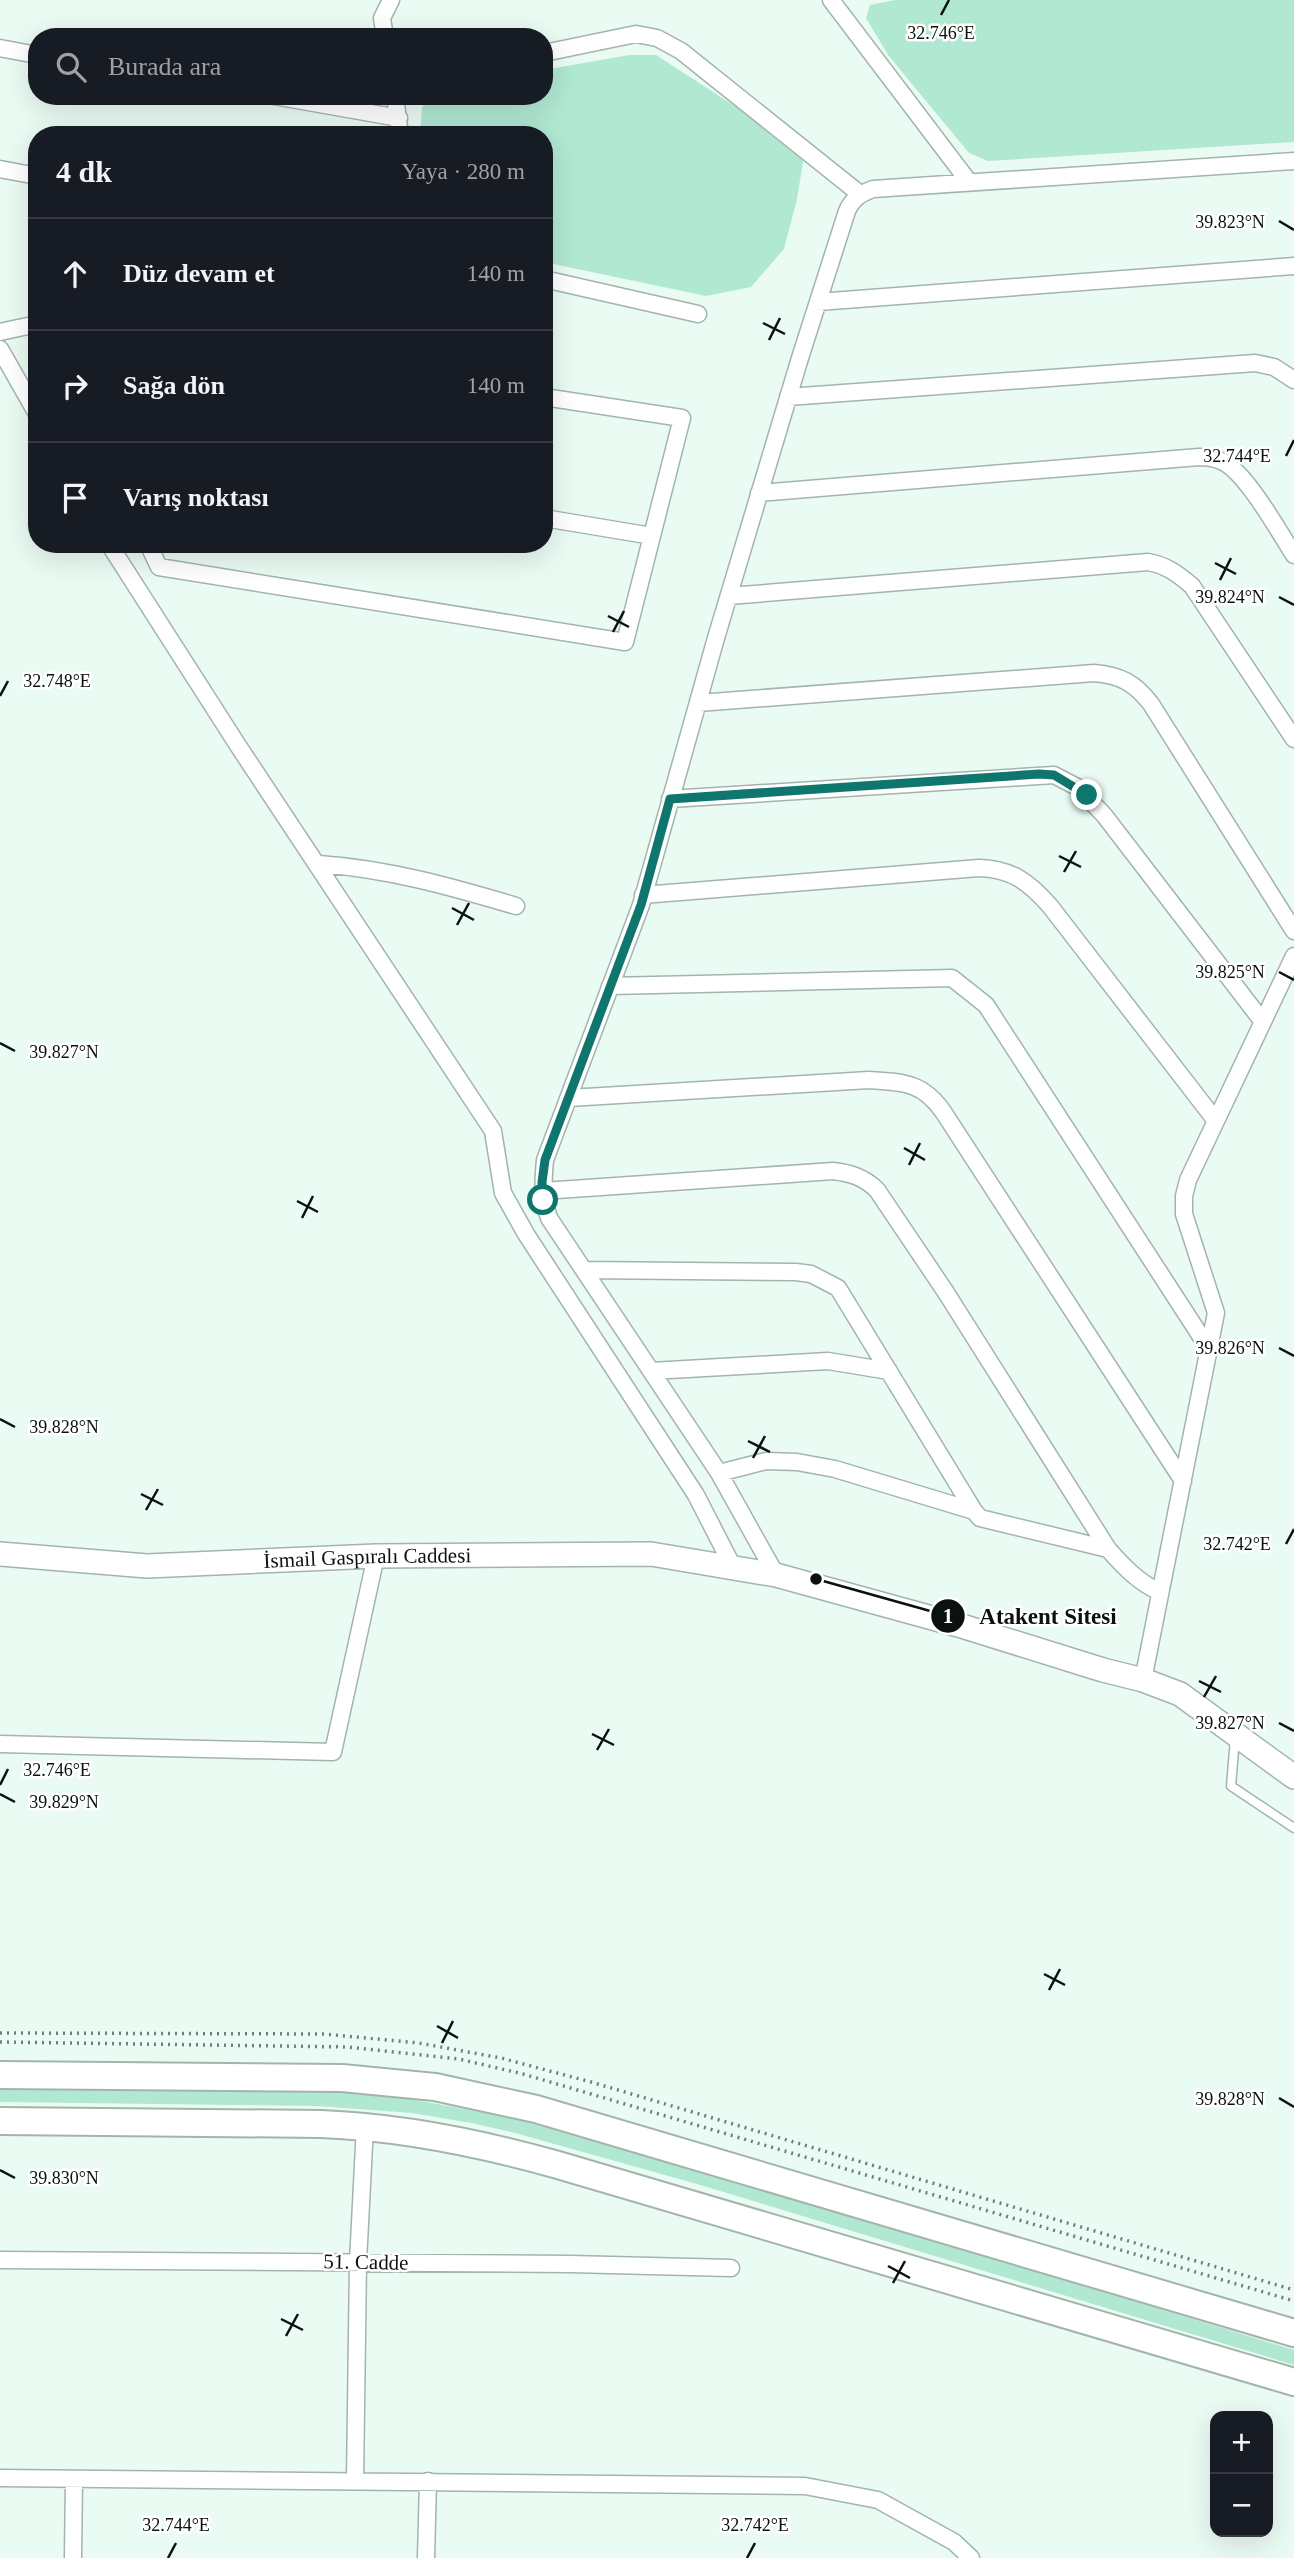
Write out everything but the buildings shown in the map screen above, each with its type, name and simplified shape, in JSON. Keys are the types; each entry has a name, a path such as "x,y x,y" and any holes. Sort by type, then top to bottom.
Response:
{"main road":[{"name":"İsmail Gaspıralı Caddesi","path":"0,1553 147,1566 376,1556 651,1554 776,1575 965,1627 1103,1670 1143,1679 1180,1694 1294,1777"},
{"path":"0,2076 342,2078 412,2084 481,2096 536,2109 1294,2333"},
{"path":"0,2121 365,2126 457,2139 508,2151 1294,2382"}],"street":[{"path":"384,28 382,18 391,0"},
{"path":"831,0 969,183"},
{"path":"553,51 636,34 657,38 681,51 860,194"},
{"path":"0,48 28,53"},
{"path":"312,105 399,126 396,105"},
{"path":"776,1575 719,1474 550,1217 543,1191 545,1160 643,895 788,397 848,211 852,201 860,194 873,189 1294,161"},
{"path":"0,169 28,174"},
{"path":"818,302 1294,266"},
{"path":"553,281 698,314"},
{"path":"0,332 28,326"},
{"path":"0,349 28,398"},
{"path":"788,397 1255,363 1274,367 1294,380"},
{"path":"152,553 159,567 625,642 682,418 553,398"},
{"path":"759,494 1210,458 1223,461 1247,484 1294,555"},
{"path":"553,520 652,536"},
{"path":"115,553 237,744 494,1131 503,1193 526,1234 696,1495 734,1569"},
{"path":"729,596 1157,563 1177,573 1192,586 1294,738"},
{"path":"698,703 1094,673 1118,677 1131,682 1150,704 1294,931"},
{"path":"670,799 1054,775 1077,787 1104,815 1263,1022"},
{"path":"319,864 365,867 424,879 516,906"},
{"path":"643,895 979,868 1012,873 1025,880 1050,906 1216,1121"},
{"path":"1143,1679 1216,1313 1184,1214 1184,1196 1188,1180 1294,956"},
{"path":"610,986 952,978 986,1005 1209,1349"},
{"path":"569,1098 869,1080 913,1085 926,1092 944,1113 1183,1481"},
{"path":"543,1191 832,1171 847,1173 869,1182 944,1291 1108,1549 1135,1577 1160,1592"},
{"path":"584,1270 811,1274 838,1288 980,1518 1108,1549"},
{"path":"651,1371 828,1361 889,1371"},
{"path":"719,1474 766,1461 797,1462 835,1469 974,1511"},
{"path":"0,1744 333,1752 376,1556"},
{"path":"355,2481 358,2262 365,2126"},
{"name":"51. Cadde","path":"0,2260 731,2268"},
{"path":"0,2478 805,2486 878,2500 954,2542 971,2558"},
{"path":"73,2558 74,2479"},
{"path":"426,2558 428,2481"}],"lane":[{"path":"1235,1734 1231,1786 1294,1828"}],"green space":[{"path":"895,0 1294,0 1294,142 988,161 969,153 888,55 866,18 870,5"},
{"path":"629,55 656,55 758,121 804,156 797,199 784,249 751,287 706,296 553,264 553,126 421,126 424,105 553,105 553,68"},
{"path":"0,2088 326,2091 382,2094 509,2117 869,2220 1294,2350 1294,2365 697,2184 471,2123 412,2113 317,2106 0,2102"}],"place":[{"name":"Atakent Sitesi","path":"816,1579"}],"route":[{"path":"543,1200 545,1160 641,905 670,799 1039,774 1054,775 1087,795"}]}
